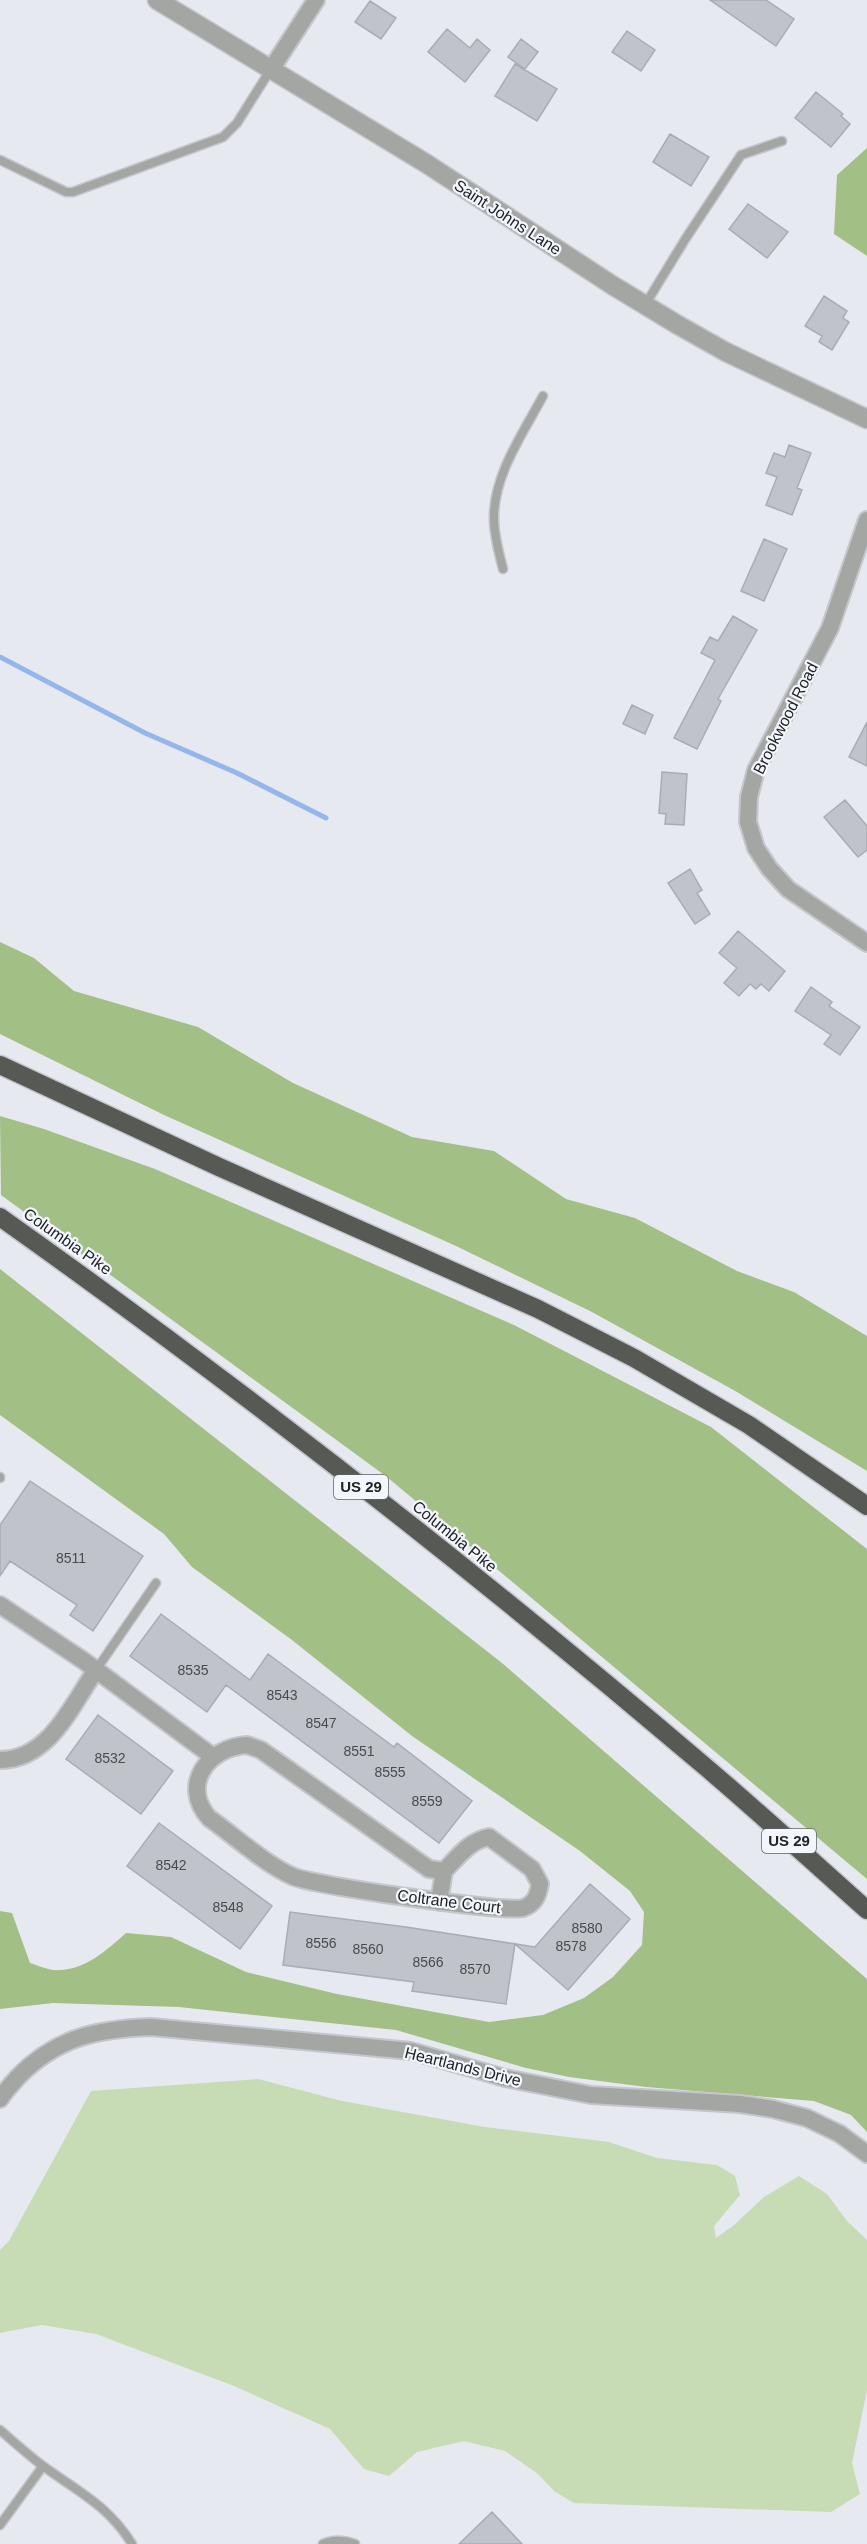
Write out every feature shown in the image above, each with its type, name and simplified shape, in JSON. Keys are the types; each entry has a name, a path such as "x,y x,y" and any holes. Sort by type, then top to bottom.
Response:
{"highway":[{"path":"0,1065 219,1167 538,1309 634,1358 867,1490"},
{"name":"Columbia Pike","path":"0,1217 120,1302 540,1629 711,1771 867,1910"},
{"path":"749,1425 847,1491 867,1508"}],"street":[{"name":"Saint Johns Lane","path":"157,0 427,164 645,305 726,352 867,419"},
{"path":"272,68 316,0"},
{"name":"Brookwood Road","path":"867,520 830,628 756,770 749,797 748,822 756,848 769,868 788,889 867,943"},
{"path":"0,1605 96,1670 212,1756"},
{"path":"0,1760 26,1757 51,1737 96,1670"},
{"name":"Coltrane Court","path":"247,1745 261,1750 416,1862 429,1869 444,1871 473,1842 489,1837 532,1869 540,1884 538,1894 532,1904 521,1909 439,1902 293,1878 209,1818 201,1808 196,1796 197,1782 212,1756 230,1746 247,1745"},
{"path":"439,1902 444,1871"},
{"name":"Heartlands Drive","path":"0,2099 25,2070 52,2048 83,2035 112,2029 151,2027 411,2051 504,2078 591,2095 740,2104 773,2109 807,2118 832,2130 867,2154"}],"lane":[{"path":"0,160 66,192 73,192 223,137 237,123 272,68"},
{"path":"645,305 741,155 782,141"},
{"path":"503,569 494,519 499,491 509,458 543,396"},
{"path":"96,1670 156,1582"},
{"path":"0,2430 43,2466 87,2494 107,2511 132,2544"},
{"path":"0,2525 43,2466"},
{"path":"323,2544 344,2540 355,2544"}],"green space":[{"path":"867,148 867,256 834,234 837,175"},
{"path":"0,942 34,958 74,991 198,1027 293,1083 412,1137 494,1151 566,1199 635,1218 737,1271 794,1292 867,1336 867,1471 737,1392 592,1312 456,1246 164,1115 0,1034"},
{"path":"0,1116 44,1129 155,1169 514,1325 711,1427 867,1549 867,1879 387,1477 1,1195"},
{"path":"0,1269 502,1663 867,1979 867,2132 851,2115 814,2101 646,2087 569,2077 526,2068 396,2030 179,2007 53,2003 0,2009 0,1911 12,1913 30,1963 48,1969 69,1969 87,1963 126,1933 171,1937 246,1972 337,1994 489,2022 543,2015 584,1998 613,1977 642,1945 644,1912 630,1891 580,1851 412,1736 292,1640 192,1567 164,1534 0,1415"},
{"path":"258,2079 342,2101 485,2127 609,2142 657,2158 717,2165 735,2176 740,2195 714,2226 716,2238 734,2225 764,2197 799,2176 827,2194 847,2221 867,2240 867,2390 852,2463 860,2494 831,2512 574,2503 554,2491 538,2474 505,2451 464,2441 417,2452 389,2476 364,2469 330,2429 234,2386 96,2334 42,2325 0,2333 0,2250 9,2241 91,2091"}],"building":[{"path":"710,0 766,0 794,19 776,46"},
{"path":"370,1 396,18 381,39 355,22"},
{"path":"447,29 470,48 477,39 490,50 465,82 428,52"},
{"path":"627,31 655,50 641,71 612,52"},
{"path":"521,39 538,52 525,69 508,57"},
{"path":"515,64 557,89 537,121 495,96"},
{"path":"816,92 843,114 841,116 850,124 831,147 795,118"},
{"path":"670,134 709,157 691,186 653,162"},
{"path":"748,204 788,232 767,258 729,229"},
{"path":"824,296 847,311 843,318 849,322 832,350 819,342 822,336 805,326"},
{"path":"789,445 811,453 797,488 802,490 792,515 766,505 777,477 766,473 774,453 785,457"},
{"path":"764,539 787,549 764,601 741,591"},
{"path":"733,616 757,630 718,699 721,701 697,749 674,738 715,660 701,653 710,637 718,641"},
{"path":"632,705 653,715 645,734 623,724"},
{"path":"867,722 867,766 849,757"},
{"path":"662,772 687,774 684,825 665,824 666,814 659,813"},
{"path":"845,800 867,826 867,850 858,857 824,817"},
{"path":"690,869 702,890 697,893 710,914 695,924 668,883"},
{"path":"738,931 785,971 769,991 761,984 756,989 750,984 739,996 724,983 737,968 719,953"},
{"path":"811,987 832,1002 829,1006 860,1027 840,1055 824,1044 831,1035 795,1011"},
{"path":"30,1481 143,1556 93,1631 70,1615 77,1605 10,1561 0,1576 0,1525"},
{"path":"161,1614 250,1680 268,1654 394,1747 397,1743 472,1801 439,1843 226,1685 207,1712 130,1656"},
{"path":"98,1715 173,1771 141,1814 66,1759"},
{"path":"159,1823 272,1906 240,1949 127,1866"},
{"path":"590,1884 630,1919 568,1990 515,1944 506,2004 412,1991 414,1982 283,1965 290,1912 406,1927 535,1947"},
{"path":"492,2512 522,2544 459,2544"}],"waterway":[{"path":"0,657 145,733 237,773 326,818"}]}
